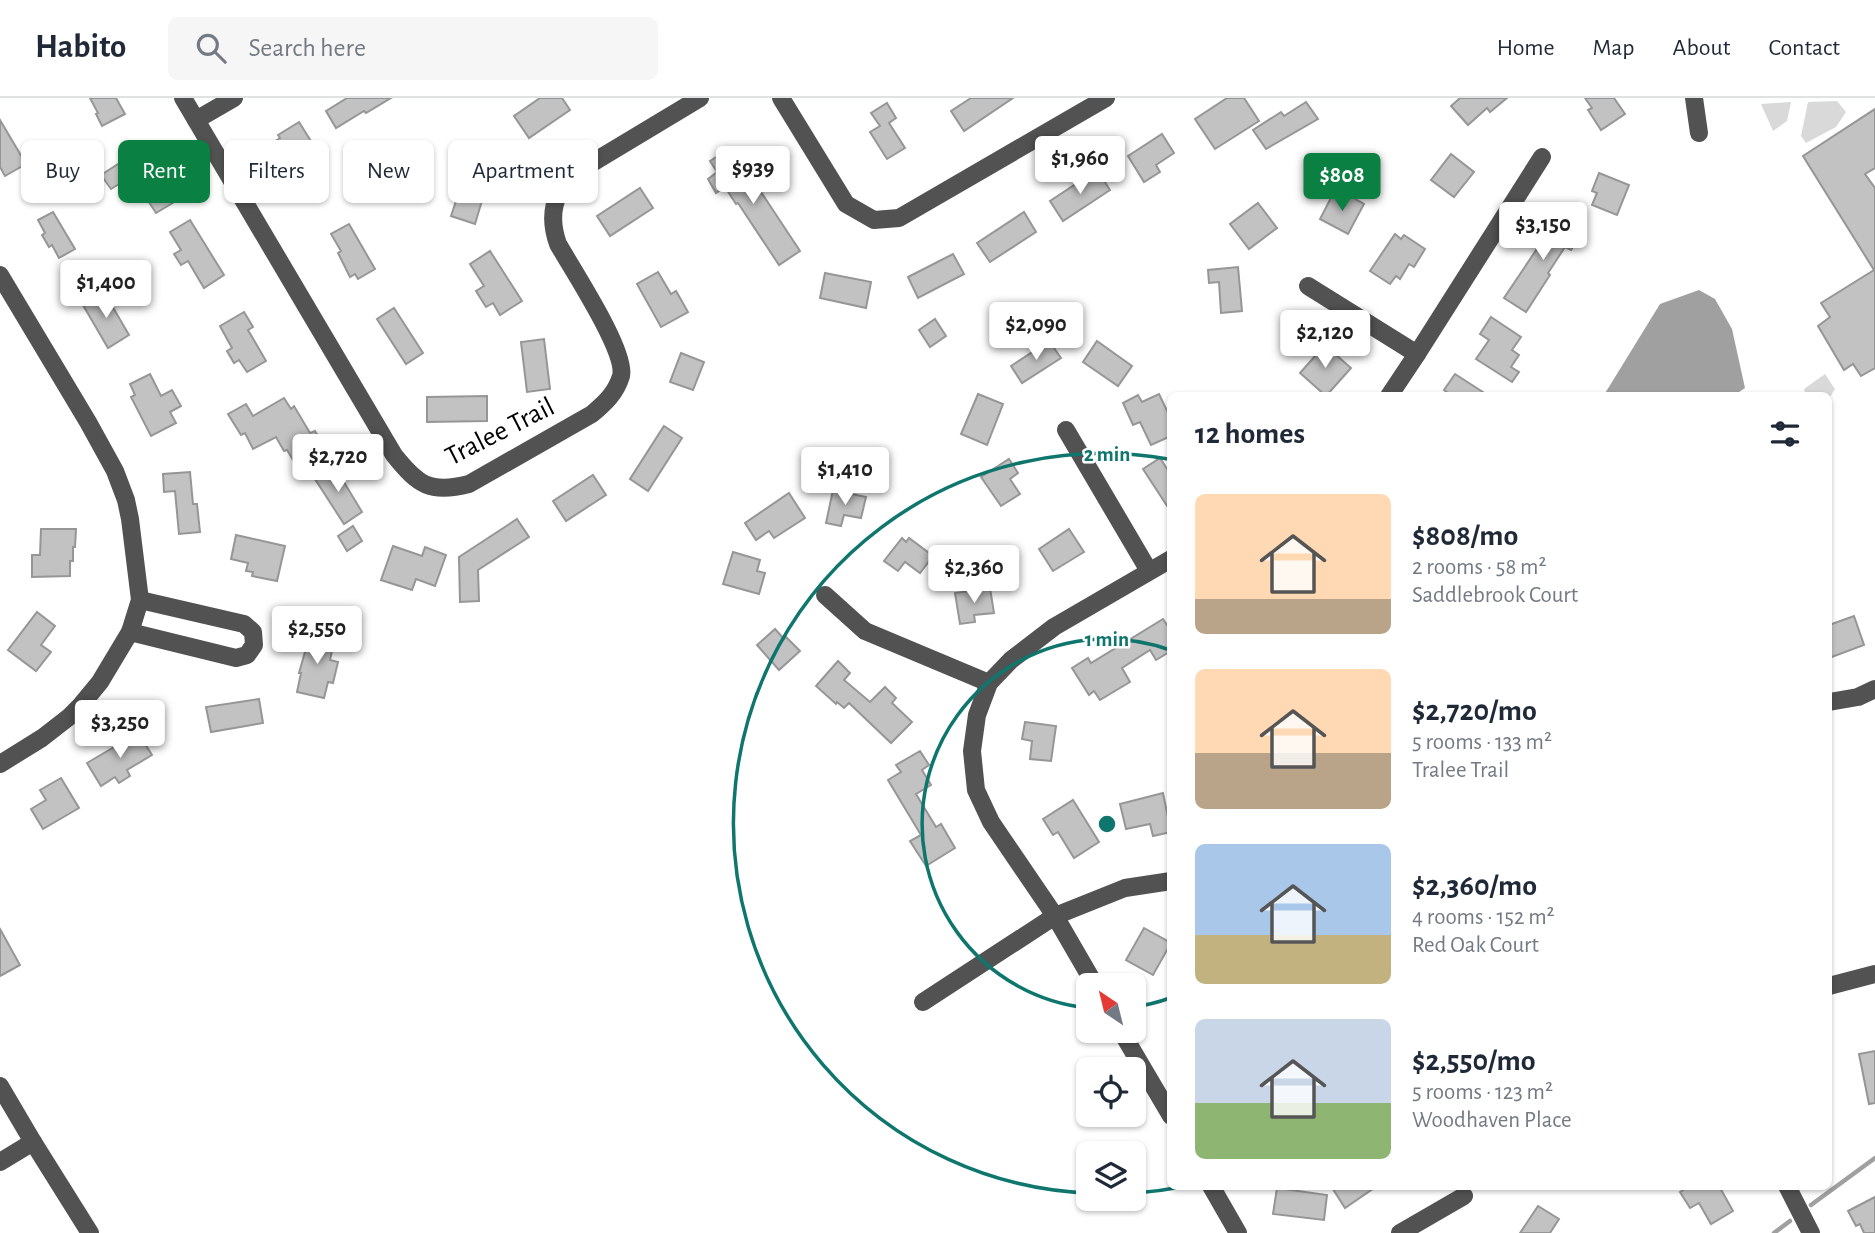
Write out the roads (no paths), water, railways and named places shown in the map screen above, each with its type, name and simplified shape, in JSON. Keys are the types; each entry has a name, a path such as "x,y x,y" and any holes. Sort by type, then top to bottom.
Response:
{"street":[{"name":"Tralee Trail","path":"183,98 394,455 408,473 428,487 450,489 469,484 592,414 608,401 621,374 619,357 611,337 553,232 552,219 556,197 577,172 700,98"},
{"path":"196,120 234,98"},
{"path":"781,98 846,204 874,220 899,218 1105,98"},
{"path":"1693,98 1699,133"},
{"path":"1392,392 1542,157"},
{"path":"0,275 116,471 130,519 140,600 130,632 100,682 75,711 42,738 0,764"},
{"path":"1308,286 1417,354"},
{"path":"1066,430 1149,571"},
{"path":"1088,973 1055,916 991,822 976,790 972,751 977,715 989,683 1011,660 1054,627 1167,561"},
{"path":"825,595 865,631 989,683"},
{"path":"130,632 236,658 247,655 254,645 253,632 244,624 140,600"},
{"path":"1832,701 1858,697 1875,689"},
{"path":"923,1002 1055,916 1125,888 1167,882"},
{"path":"1832,985 1875,974"},
{"path":"1128,1043 1167,1109"},
{"path":"0,1086 90,1233"},
{"path":"0,1162 33,1142"},
{"path":"1214,1190 1238,1233"},
{"path":"1789,1190 1811,1233"},
{"path":"1400,1233 1464,1196"}],"waterway":[{"path":"1832,1190 1875,1158"},
{"path":"1811,1205 1831,1190"},
{"path":"1774,1233 1790,1221"}]}
